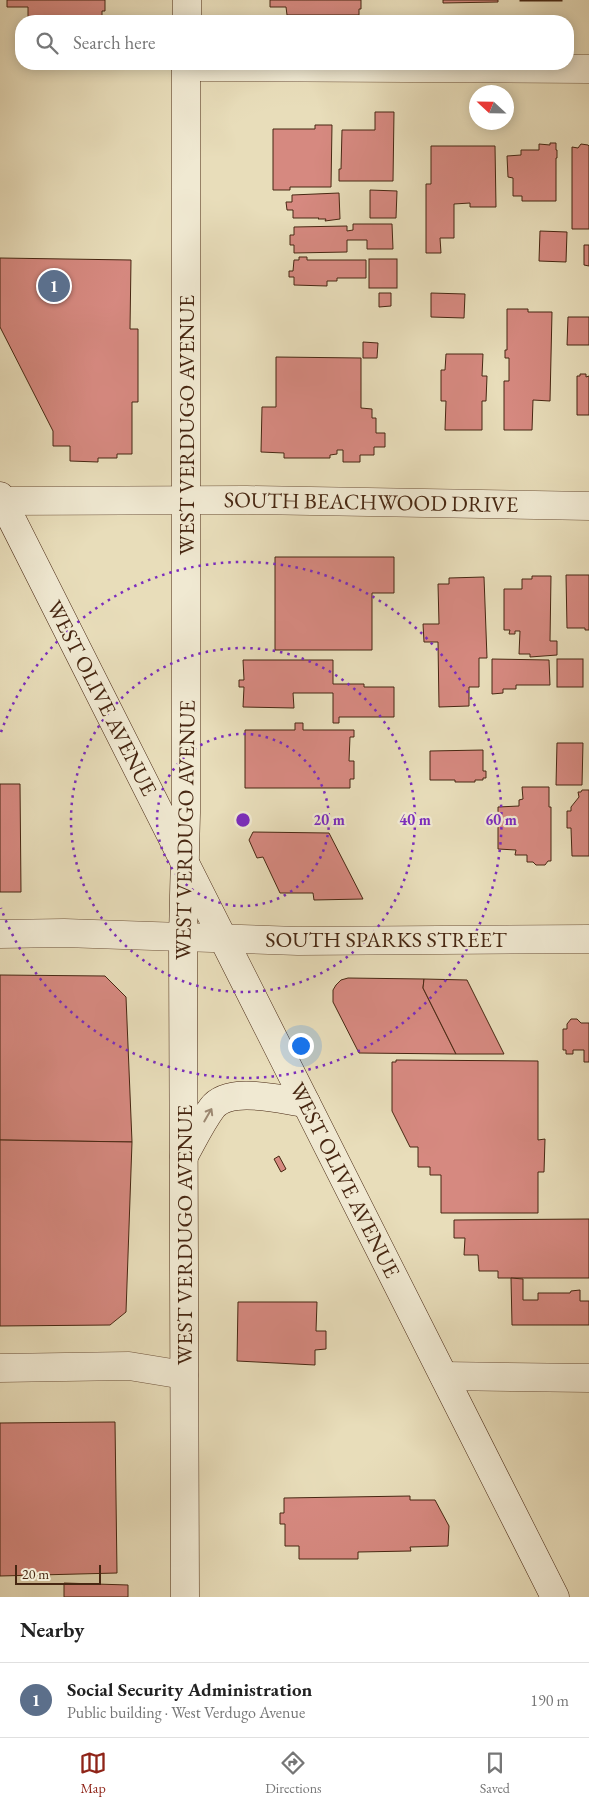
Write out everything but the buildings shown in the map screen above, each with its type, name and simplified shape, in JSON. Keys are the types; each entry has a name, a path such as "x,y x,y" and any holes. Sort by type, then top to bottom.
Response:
{"main road":[{"path":"187,0 187,15"},
{"path":"574,69 589,69"},
{"name":"WEST VERDUGO AVENUE","path":"185,1597 183,937 185,864 186,70"},
{"name":"SOUTH BEACHWOOD DRIVE","path":"1,499 425,502 589,506"},
{"name":"WEST OLIVE AVENUE","path":"1,499 555,1597"},
{"name":"SOUTH SPARKS STREET","path":"0,934 64,933 224,939 589,939"},
{"path":"184,1157 213,1106 229,1096 246,1095 306,1103"},
{"path":"0,1368 129,1366 184,1375"},
{"path":"444,1376 589,1378"}],"place":[{"name":"Social Security Administration","path":"54,286"}]}
